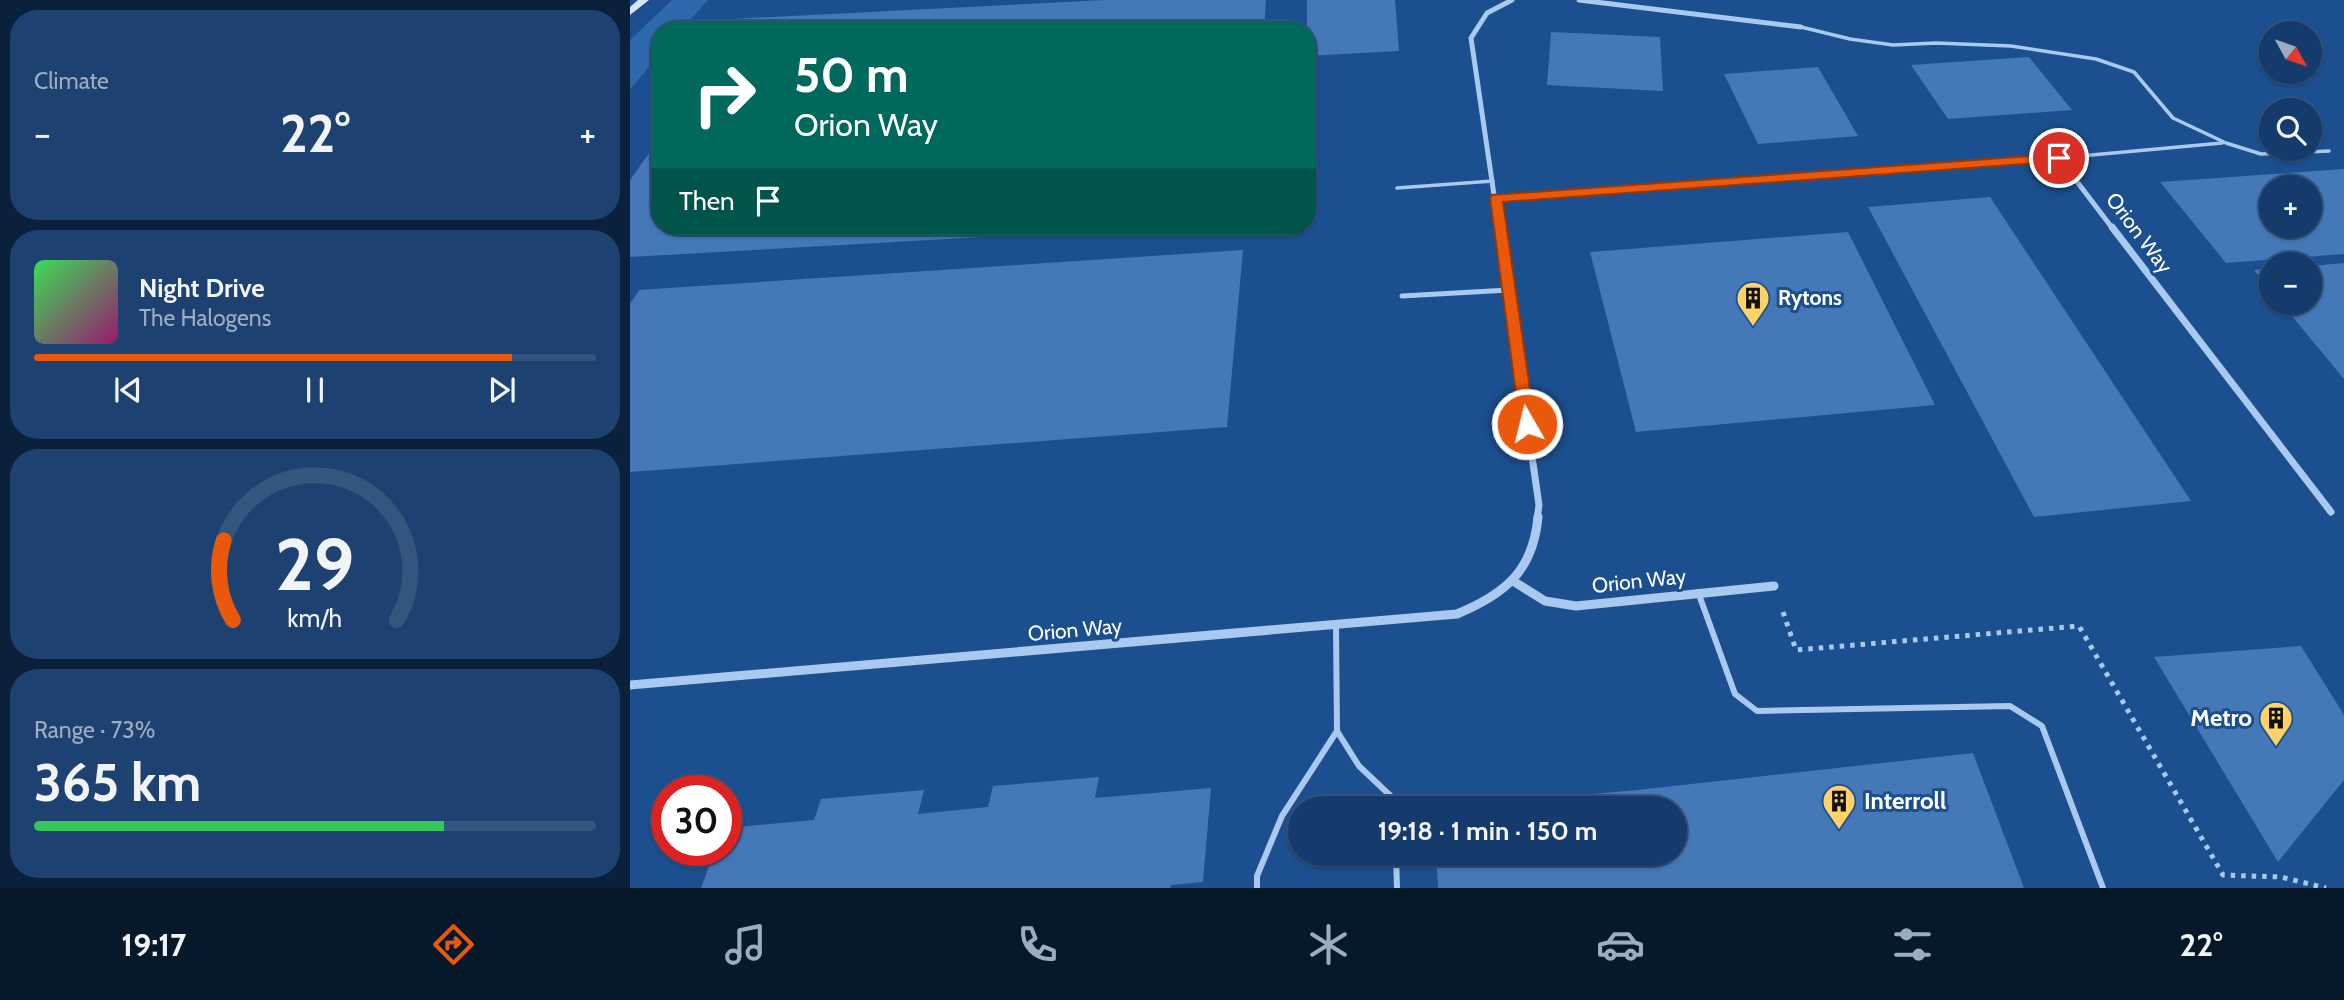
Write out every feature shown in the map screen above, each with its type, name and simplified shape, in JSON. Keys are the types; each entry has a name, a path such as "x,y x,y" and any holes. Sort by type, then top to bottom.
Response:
{"street":[{"path":"630,12 644,0"},
{"name":"Orion Way","path":"630,685 1336,626 1457,614 1486,603 1513,581 1533,548 1539,505 1471,38 1478,20 1493,8 1512,0"},
{"path":"1579,0 1801,27"},
{"path":"1496,198 2059,158"},
{"name":"Orion Way","path":"2059,158 2331,512"},
{"name":"Orion Way","path":"1513,581 1545,601 1576,606 1774,586"}],"lane":[{"path":"1801,27 1850,39 1893,45 1936,43 2011,46 2051,50 2096,60 2134,72 2173,118 2225,143 2262,154 2329,151"},
{"path":"2059,158 2225,143"},
{"path":"1397,188 1493,181"},
{"path":"1402,296 1508,290"},
{"path":"1698,592 1735,694 1757,711 2010,706 2042,726 2103,888"},
{"path":"1336,626 1337,732 1359,766 1390,796"},
{"path":"1257,888 1257,876 1282,816 1337,732"},
{"path":"1396,866 1397,888"}],"shaded area":[{"path":"672,0 708,0 689,21 651,21 651,65 630,89 630,40"}],"building":[{"path":"1104,0 1266,0 1265,21 731,21"},
{"path":"1307,0 1395,0 1399,51 1316,56 1316,21 1307,21"},
{"path":"1551,32 1660,37 1663,91 1547,85"},
{"path":"2029,57 2072,110 1948,119 1911,65"},
{"path":"1818,67 1858,136 1758,144 1724,74"},
{"path":"651,151 651,235 1017,235 630,257 630,180"},
{"path":"2344,169 2344,254 2322,256 2322,252 2259,252 2259,260 2226,263 2160,182 2259,175 2259,238 2322,238 2322,175 2259,175"},
{"path":"1990,197 2191,501 2034,517 1868,207"},
{"name":"Rytons","path":"1848,232 1935,405 1636,432 1590,252"},
{"path":"1243,250 1227,427 630,472 630,304 639,290"},
{"path":"2344,263 2344,379 2291,315 2322,315 2322,265"},
{"name":"Metro","path":"2301,646 2344,715 2344,780 2278,862 2154,657"},
{"name":"Interroll","path":"1973,753 2024,888 1438,888 1437,866 1687,866 1687,796 1571,796"},
{"path":"1099,777 1095,798 1211,788 1203,882 1171,885 1170,888 701,888 709,866 742,866 742,827 814,820 821,799 924,790 918,814 988,807 993,786"}],"place":[{"name":"Rytons","path":"1753,328"},
{"name":"Metro","path":"2276,748"},
{"name":"Interroll","path":"1839,831"}],"route":[{"path":"1527,424 1496,198 2059,158"}]}
